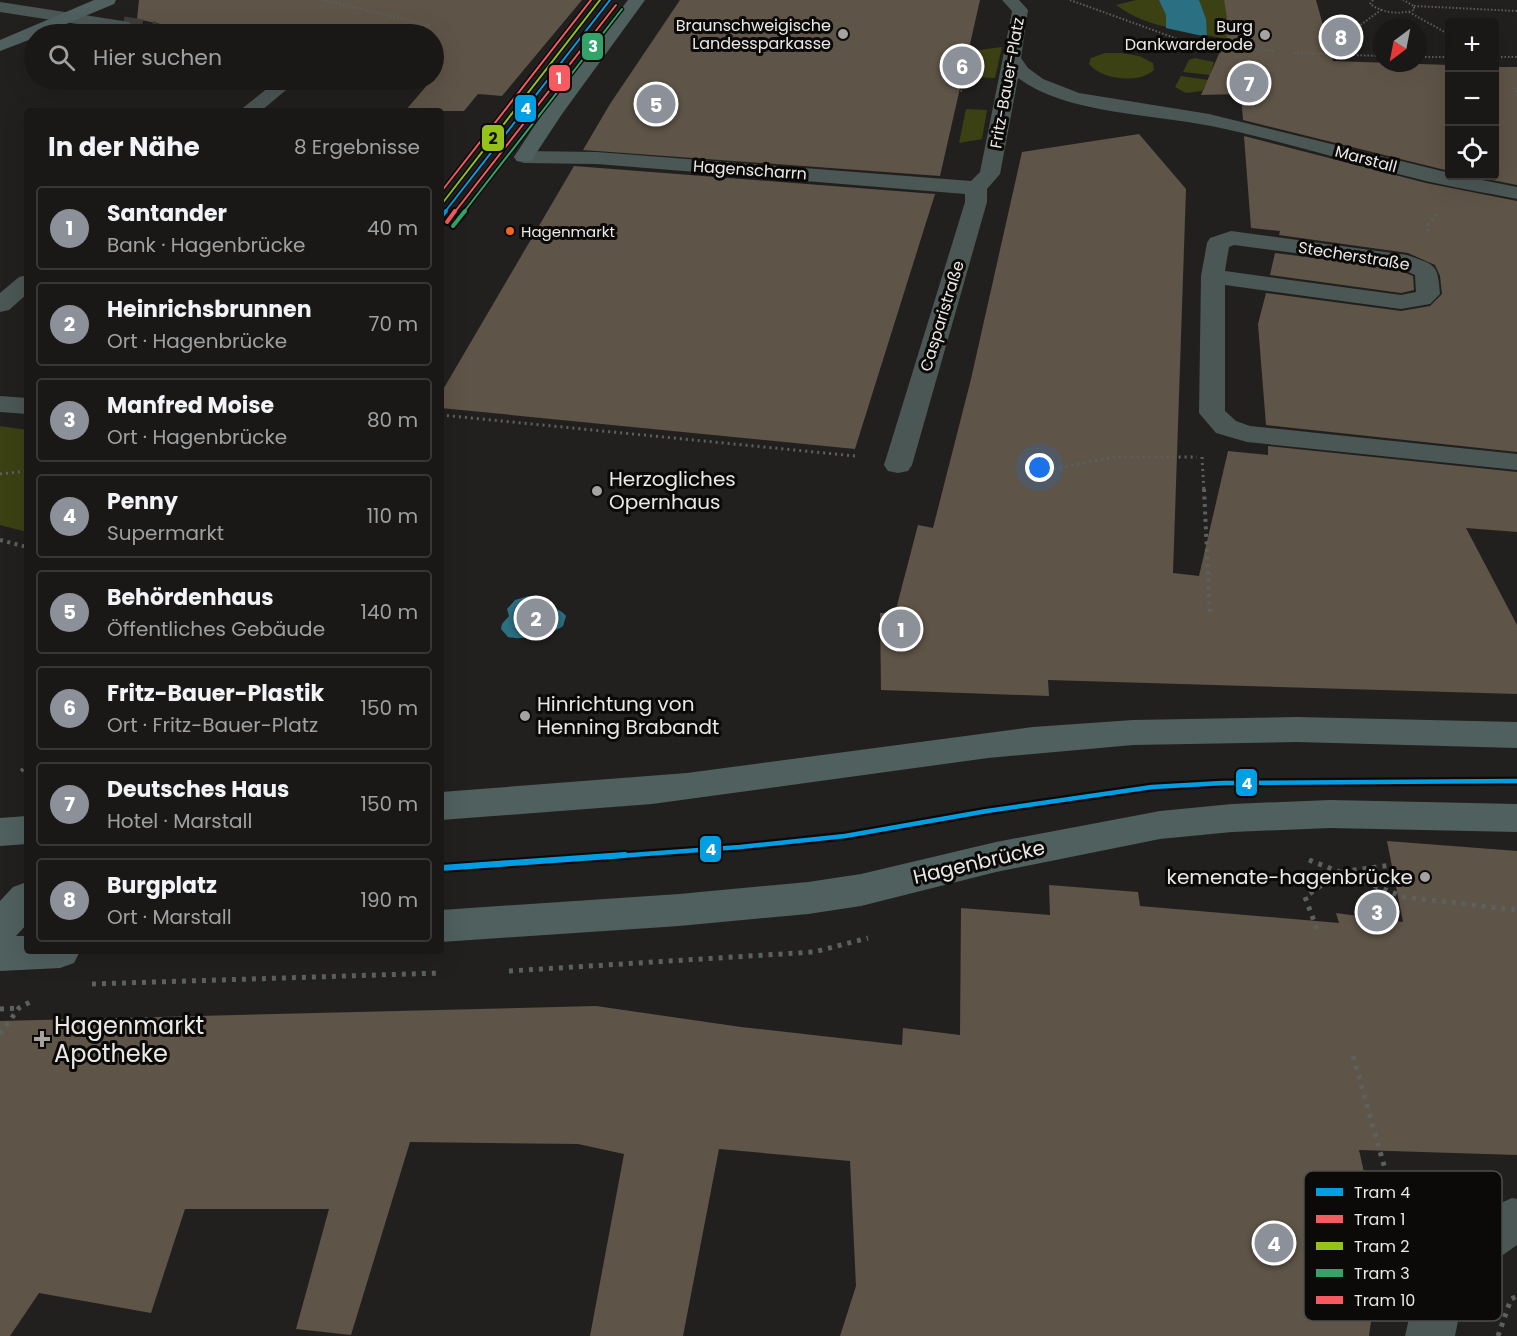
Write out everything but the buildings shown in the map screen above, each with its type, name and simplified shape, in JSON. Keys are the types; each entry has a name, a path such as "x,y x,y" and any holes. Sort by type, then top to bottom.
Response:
{"main road":[{"path":"52,24 108,0"},
{"path":"524,157 553,112 637,0"},
{"path":"0,46 24,36"},
{"path":"444,806 521,801 719,782 958,748 1078,736 1237,729 1368,730 1517,735"},
{"name":"Hagenbrücke","path":"444,926 690,909 808,898 861,890 996,856 1160,825 1232,818 1330,814 1517,818"},
{"path":"0,832 24,830"},
{"path":"0,927 24,901"},
{"path":"0,954 24,953"}],"street":[{"name":"Fritz-Bauer-Platz","path":"983,179 1012,58 1020,9 1010,0"},
{"path":"0,8 109,24"},
{"path":"0,22 66,18"},
{"name":"Marstall","path":"1012,58 1027,77 1060,94 1091,102 1216,121 1461,182 1517,193"},
{"path":"253,108 276,90"},
{"name":"Hagenscharrn","path":"524,157 597,158 983,179"},
{"name":"Casparistraße","path":"898,465 983,179"},
{"name":"Stecherstraße","path":"1213,276 1413,302 1428,294 1427,273 1412,264 1399,260 1231,238 1218,243 1213,276 1212,413 1226,427"},
{"path":"0,305 24,285"},
{"path":"0,404 24,406"},
{"path":"1226,427 1246,434 1517,462"},
{"path":"1502,1228 1512,1221 1517,1222"},
{"path":"1430,1336 1433,1321"}],"path":[{"path":"323,0 425,24"},
{"path":"1070,0 1186,42 1275,51"},
{"path":"1373,0 1370,4 1381,10 1408,12 1414,10 1414,6"},
{"path":"1403,0 1414,6 1517,11"},
{"path":"1321,54 1381,10"},
{"path":"1408,12 1445,33"},
{"path":"1294,53 1373,56"},
{"path":"1427,57 1445,57"},
{"path":"1499,57 1517,57"},
{"path":"1514,88 1517,92"},
{"path":"950,90 964,91"},
{"path":"1412,264 1427,257 1428,225 1461,182"},
{"path":"462,202 471,189"},
{"path":"444,415 865,457"},
{"path":"1210,616 1202,456 1226,427"},
{"path":"1042,471 1114,458 1202,456"},
{"path":"0,474 24,471"},
{"path":"0,540 24,546"},
{"path":"1303,858 1404,897 1517,910"},
{"path":"1317,929 1305,897 1340,872 1392,865"},
{"path":"0,1009 19,1008 0,1034"},
{"path":"1353,1056 1386,1171"},
{"path":"1498,1336 1511,1299 1517,1296"}],"green space":[{"path":"1136,0 1224,0 1231,41 1157,25 1129,14 1116,5"},
{"path":"1002,47 995,78 974,77 979,50"},
{"path":"1105,53 1139,56 1153,63 1154,70 1139,77 1121,78 1103,74 1089,64 1091,58"},
{"path":"1195,58 1214,62 1210,75 1183,72 1189,60"},
{"path":"1181,76 1208,80 1202,91 1186,93 1175,87"},
{"path":"966,109 987,110 982,139 959,143"},
{"path":"0,426 24,430 24,531 0,525"}],"water":[{"path":"1159,0 1199,0 1206,19 1207,37 1166,28 1166,15"},
{"path":"529,596 564,613 566,616 563,626 537,636 508,637 501,629 509,616 507,609 515,600"}],"tram line":[{"name":"10","path":"444,188 591,0"},
{"name":"2","path":"444,201 600,0"},
{"name":"4","path":"444,213 610,0"},
{"name":"1","path":"447,222 616,5"},
{"name":"3","path":"453,226 622,9"},
{"name":"4","path":"444,868 740,847 845,836 987,811 1152,787 1223,783 1517,781"}],"place":[{"name":"Braunschweigische Landessparkasse","path":"843,34"},
{"name":"Burg Dankwarderode","path":"1265,35"},
{"name":"Burgplatz","path":"1341,37"},
{"name":"Fritz-Bauer-Plastik","path":"962,66"},
{"name":"Deutsches Haus","path":"1249,83"},
{"name":"Behördenhaus","path":"656,104"},
{"name":"Hagenmarkt","path":"510,231"},
{"name":"Herzogliches Opernhaus","path":"597,491"},
{"name":"Heinrichsbrunnen","path":"536,618"},
{"name":"Santander","path":"901,629"},
{"name":"Hinrichtung von Henning Brabandt","path":"525,716"},
{"name":"kemenate-hagenbrücke","path":"1425,877"},
{"name":"Manfred Moise","path":"1377,912"},
{"name":"Hagenmarkt Apotheke","path":"42,1039"},
{"name":"Penny","path":"1274,1243"}]}
